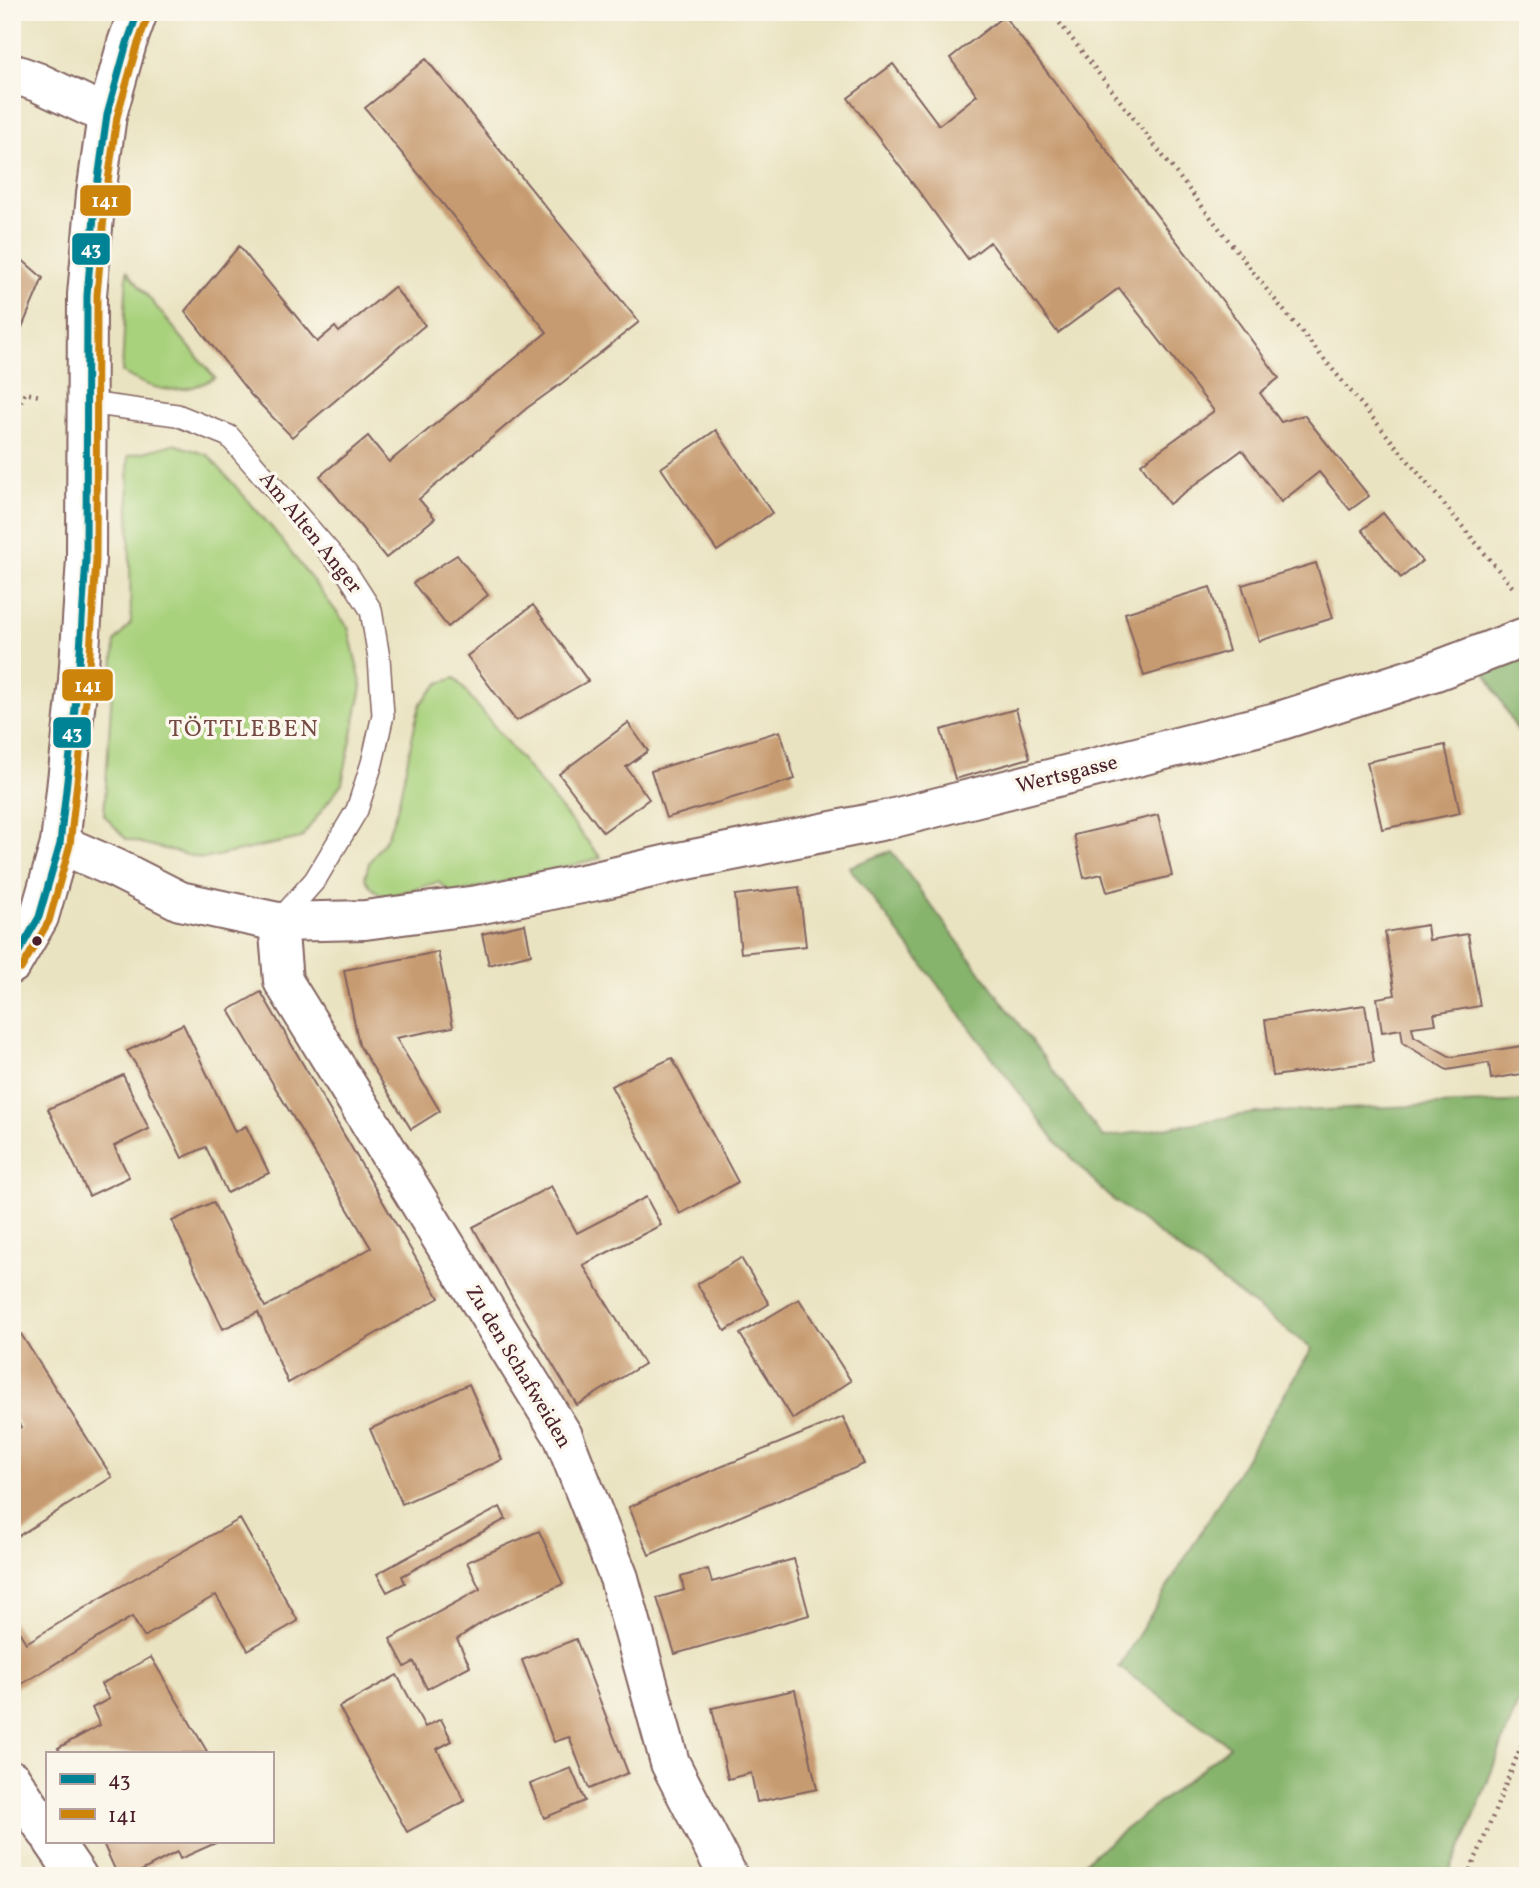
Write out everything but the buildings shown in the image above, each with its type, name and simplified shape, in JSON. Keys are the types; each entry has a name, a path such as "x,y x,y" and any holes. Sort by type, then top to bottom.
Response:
{"street":[{"path":"12,964 39,917 60,844 78,681 86,559 88,295 96,194 107,115 138,12"},
{"path":"12,73 107,115"},
{"name":"Wertsgasse","path":"278,922 365,920 477,905 886,820 1263,725 1433,672 1528,636"},
{"path":"60,844 180,901 278,922"},
{"name":"Zu den Schafweiden","path":"278,922 284,981 563,1436 619,1578 670,1762 728,1876"},
{"path":"12,1780 46,1831"},
{"path":"54,1842 77,1876"}],"lane":[{"name":"Am Alten Anger","path":"88,403 177,415 229,436 346,571 371,610 379,658 383,715 372,763 357,810 350,822 315,880 278,922"}],"path":[{"path":"1051,12 1271,295 1519,595"},
{"path":"1467,1876 1528,1729"}],"green space":[{"path":"127,271 215,378 191,388 168,390 146,384 122,372"},
{"path":"174,444 208,455 273,529 348,627 362,687 342,783 301,838 203,859 126,839 104,815 115,642 131,623 128,456"},
{"path":"1528,655 1528,750 1485,672"},
{"path":"455,678 601,858 453,894 438,882 398,894 380,895 371,887 365,878 369,863 387,837 398,806 421,703 439,683"},
{"path":"891,851 1103,1138 1254,1113 1528,1101 1528,1677 1467,1835 1447,1876 1075,1876 1072,1872 1230,1746 1119,1667 1312,1349 1107,1195 1054,1139 849,867"}],"transit line":[{"name":"43","path":"12,964 39,917 60,844 78,681 86,559 87,295 96,194 107,115 138,12"},
{"name":"141","path":"21,969 49,921 70,845 88,682 96,560 97,295 106,195 117,117 148,16"}],"district":[{"name":"TÖTTLEBEN","path":"244,730"}]}
